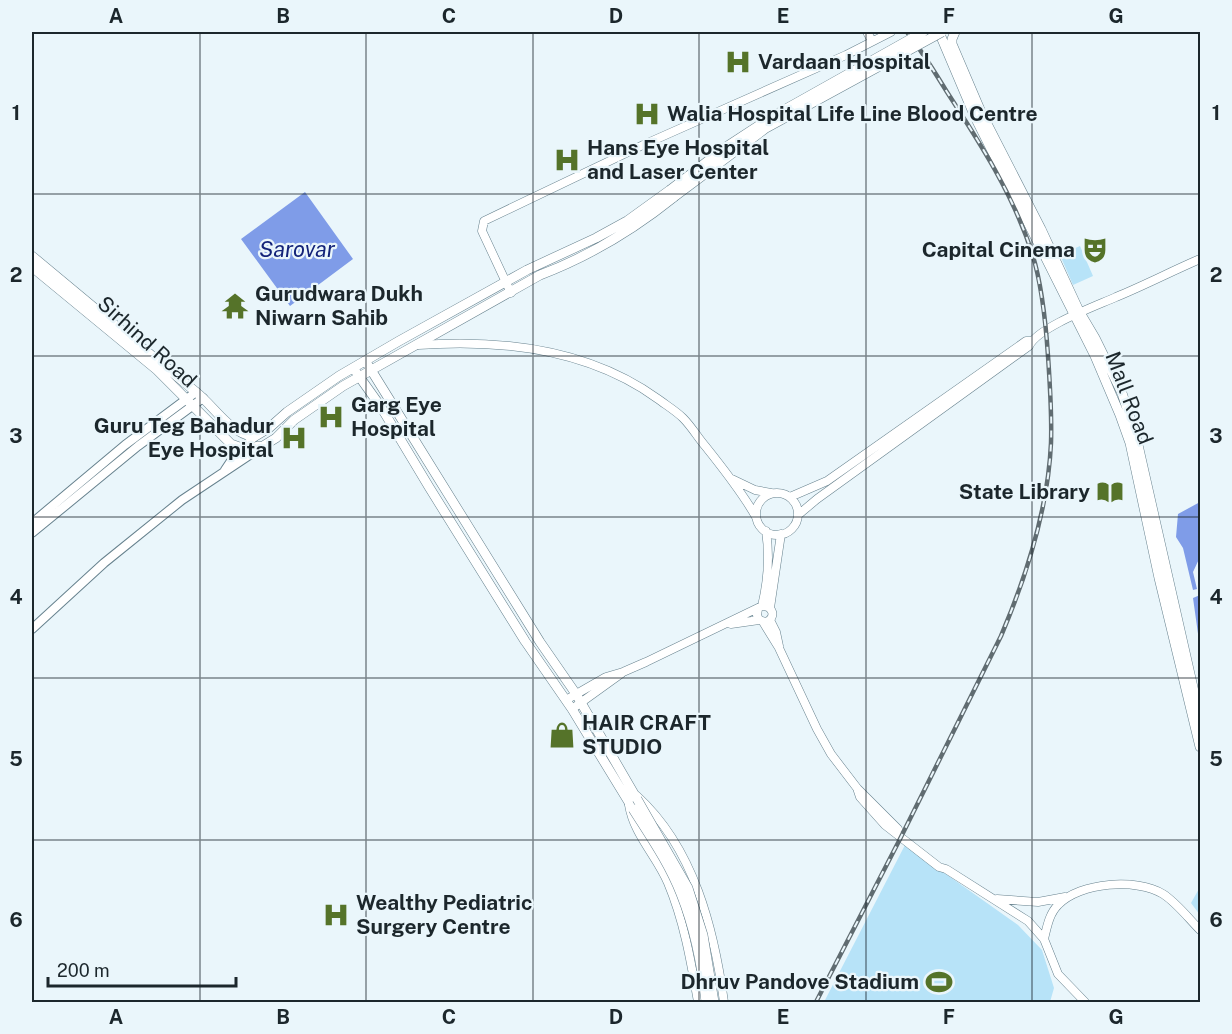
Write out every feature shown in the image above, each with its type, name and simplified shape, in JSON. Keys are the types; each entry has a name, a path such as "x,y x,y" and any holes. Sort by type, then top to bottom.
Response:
{"main road":[{"path":"32,629 104,563 182,500 276,438 294,420 335,392 540,275 571,263 602,247 641,223 669,194 726,147 775,115 922,32"},
{"path":"225,470 254,436 269,428 287,412 353,368 506,282 627,221 766,128 941,32"},
{"name":"Mall Road","path":"941,32 961,84 1076,313 1110,387 1130,443 1159,578 1200,747"},
{"name":"Mall Road","path":"955,32 952,44 973,93 1041,229 1076,313 1095,338 1122,393 1136,436 1200,718"},
{"path":"32,256 79,300"},
{"path":"32,267 79,300"},
{"name":"Sirhind Road","path":"79,300 199,395 239,432 254,436"},
{"name":"Sirhind Road","path":"79,300 157,370 180,402 192,407 231,444 242,448"},
{"path":"365,361 540,642 579,698 681,892 696,939 706,1002"},
{"path":"353,368 381,407 533,655 572,709 688,888 703,934 714,1002"},
{"path":"32,523 70,489 180,402 199,395"},
{"path":"32,533 177,416 192,407 199,395"},
{"path":"242,448 263,446"}],"street":[{"path":"867,32 872,41"},
{"path":"511,293 482,231 484,221 643,145 767,91 891,32"},
{"path":"790,497 827,482 1026,341 1031,341 1076,313 1118,297 1200,259"},
{"path":"417,345 442,343 513,346 565,355 604,369 642,389 683,418 730,478 761,528 781,534 793,527 798,515 816,499 1029,346 1031,341"},
{"path":"730,478 755,490 771,493"},
{"path":"756,517 758,505 765,496 778,492 790,497 796,505 798,515"},
{"path":"763,608 769,552 766,531"},
{"path":"781,534 763,608 757,615 778,635 779,648 831,754 857,788 860,797 885,825 939,867 946,869 1020,915 1044,939 1058,974 1084,1002"},
{"path":"722,625 764,620 773,615 763,608"},
{"path":"572,709 579,698 606,677 623,672 763,608"},
{"path":"566,700 579,698"},
{"path":"698,1002 697,981 681,918 670,889 631,818 633,801 658,818 700,892 724,1002"},
{"path":"992,898 1038,902 1066,897 1084,889 1101,886 1145,887 1169,898 1200,930"},
{"path":"1044,939 1051,914 1066,897"}],"shaded area":[{"path":"1080,246 1093,276 1073,285 1060,255"},
{"path":"905,845 1018,925 1042,950 1054,988 1050,1002 824,1002"},
{"path":"1200,887 1200,915 1191,903"}],"water":[{"name":"Sarovar","path":"305,192 353,259 290,306 241,239"},
{"path":"1200,502 1200,557 1193,572 1197,589 1193,590 1183,548 1176,537 1178,514"},
{"path":"1200,595 1200,648 1193,598"}],"railway":[{"path":"816,1002 1001,636 1035,541 1049,468 1051,421 1047,344 1040,290 1032,253 1015,210 995,170 972,130 907,32"}],"place":[{"name":"Vardaan Hospital","path":"738,62"},
{"name":"Walia Hospital Life Line Blood Centre","path":"647,114"},
{"name":"Hans Eye Hospital and Laser Center","path":"567,160"},
{"name":"Capital Cinema","path":"1095,250"},
{"name":"Gurudwara Dukh Niwarn Sahib","path":"235,306"},
{"name":"Garg Eye Hospital","path":"331,417"},
{"name":"Guru Teg Bahadur Eye Hospital","path":"294,438"},
{"name":"State Library","path":"1110,492"},
{"name":"HAIR CRAFT STUDIO","path":"562,735"},
{"name":"Wealthy Pediatric Surgery Centre","path":"336,915"},
{"name":"Dhruv Pandove Stadium","path":"939,982"}]}
